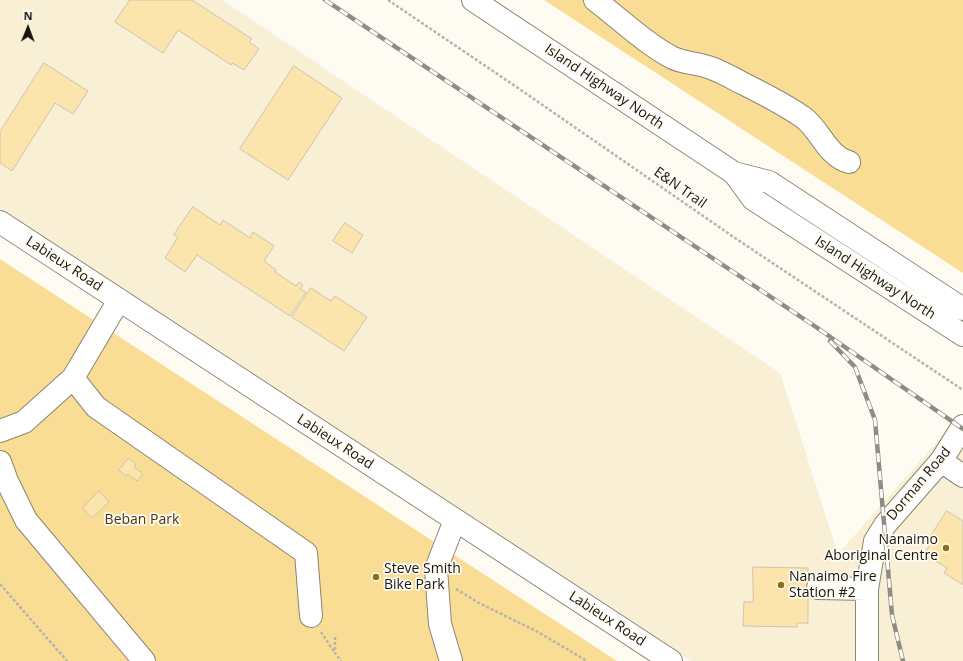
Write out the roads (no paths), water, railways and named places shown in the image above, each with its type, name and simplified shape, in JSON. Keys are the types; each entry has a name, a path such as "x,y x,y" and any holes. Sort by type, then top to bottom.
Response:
{"street":[{"name":"Island Highway North","path":"473,0 734,173 769,182 961,307"},
{"path":"595,0 653,45 674,58 709,67 721,72 789,108 814,127 825,143 840,160 849,162"},
{"name":"Island Highway North","path":"734,173 753,199 963,335"},
{"name":"Labieux Road","path":"0,222 671,661"},
{"path":"0,431 24,422 74,378 119,300"},
{"path":"74,378 96,407 306,553 311,616"},
{"name":"Dorman Road","path":"867,661 867,589 875,541 885,525 940,461 963,426"},
{"path":"940,461 963,476"},
{"path":"0,462 7,481 26,520 144,661"},
{"path":"451,661 440,624 436,569 455,520"},
{"path":"818,588 867,589"}],"railway":[{"path":"325,0 816,327 963,429"},
{"path":"830,341 855,367 875,420 892,615 903,661"}],"place":[{"name":"Nanaimo Aboriginal Centre","path":"946,548"},
{"name":"Steve Smith Bike Park","path":"376,577"},
{"name":"Nanaimo Fire Station #2","path":"781,585"}],"park label":[{"name":"Beban Park","path":"142,520"}]}
